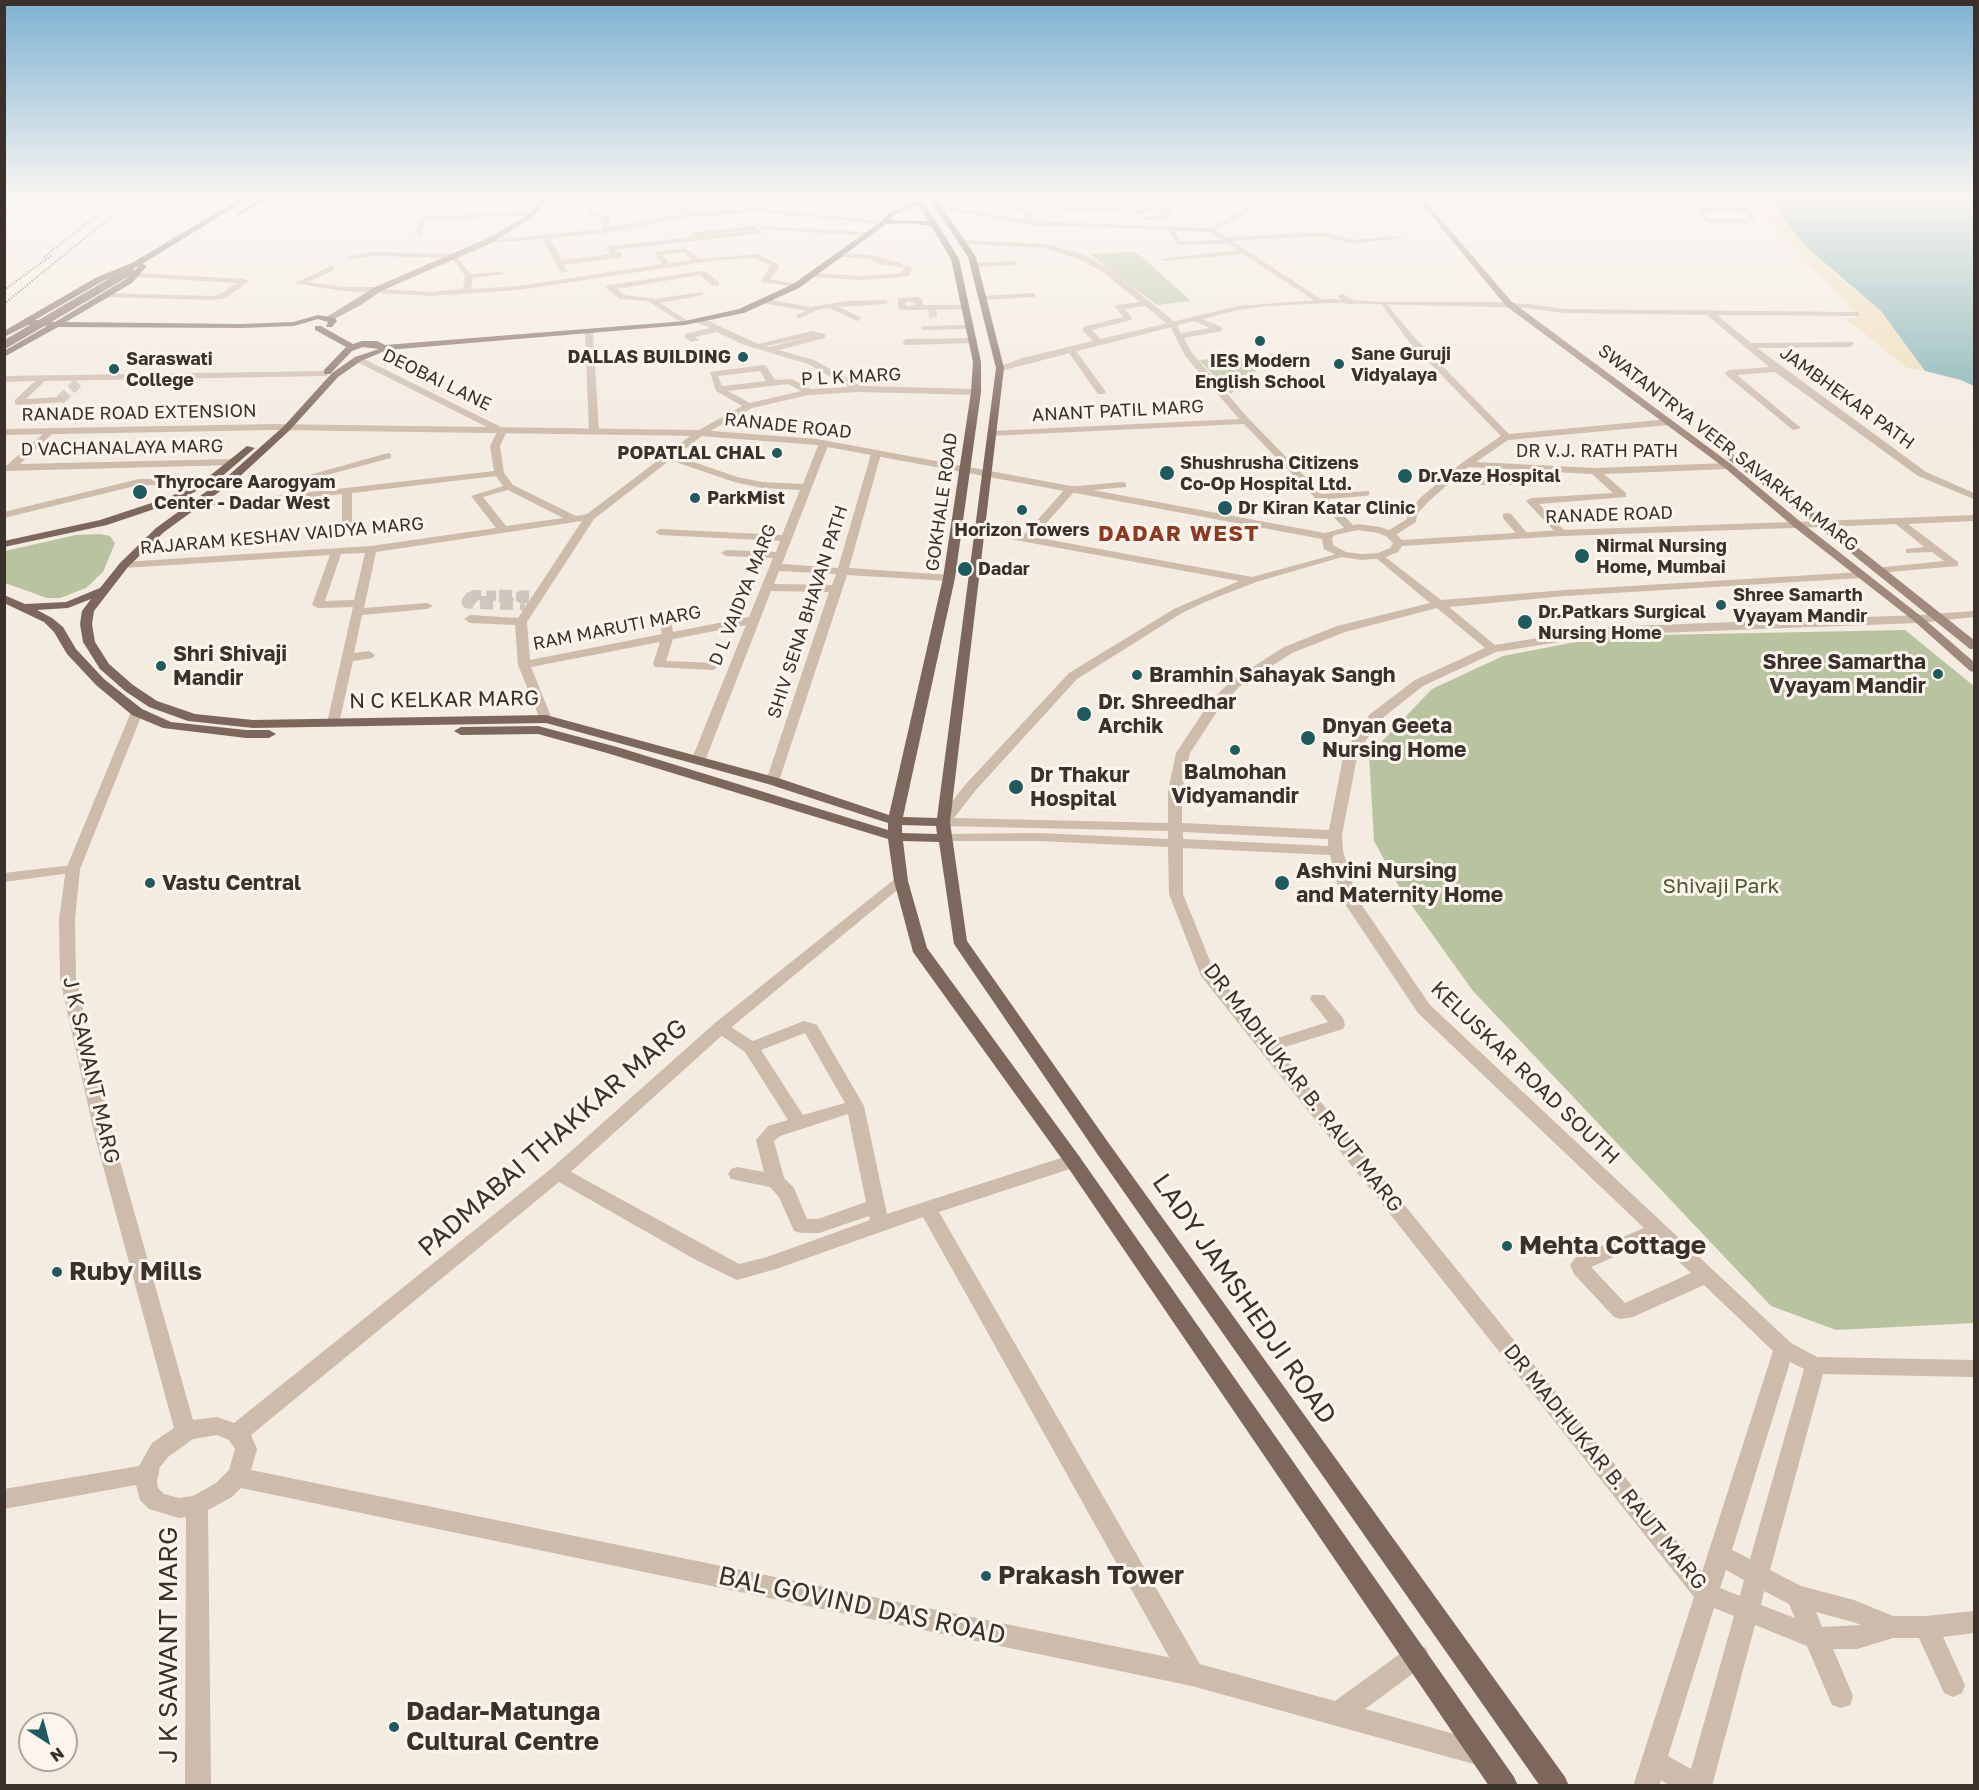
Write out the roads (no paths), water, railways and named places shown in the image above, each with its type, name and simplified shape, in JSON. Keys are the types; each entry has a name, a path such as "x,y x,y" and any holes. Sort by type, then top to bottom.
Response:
{"main road":[{"path":"4,335 99,281"},
{"path":"4,345 116,281"},
{"path":"4,355 52,324 108,295 124,281"},
{"path":"294,324 295,327 303,329 318,328 376,290 398,281"},
{"path":"103,523 174,500 206,482 234,462 274,427 350,349 362,344 377,344 384,348 685,323 741,311 805,281"},
{"name":"GOKHALE ROAD","path":"896,821 949,578 976,392 977,355 960,281"},
{"name":"GOKHALE ROAD","path":"945,830 1000,369 978,281"},
{"name":"SWATANTRYA VEER SAVARKAR MARG","path":"1489,281 1509,304 1529,311 1821,524 1974,646"},
{"name":"SWATANTRYA VEER SAVARKAR MARG","path":"1500,281 1548,333 1570,353 1601,372 1728,466 1798,525 1918,619 1974,668"},
{"path":"25,322 242,326 294,324 318,317 348,302 358,301"},
{"path":"318,317 362,344"},
{"path":"318,328 350,349"},
{"name":"N C KELKAR MARG","path":"384,348 382,351 358,359 335,375 287,428 233,477 160,530 124,565 88,611 86,624 89,642 104,666 129,688 153,704 193,718 253,724 546,719 773,782 896,821 945,830"},
{"path":"4,544 103,523 134,519 150,520 157,524 160,530"},
{"path":"22,607 68,605 106,588"},
{"name":"N C KELKAR MARG","path":"4,598 48,620 59,630 71,651 100,682 137,712 168,725 246,734 538,730 612,750 895,837 945,830"},
{"path":"896,821 895,837 901,880 919,949 1073,1161 1505,1785"},
{"name":"LADY JAMSHEDJI ROAD","path":"945,830 959,941 1104,1150 1556,1785"}],"street":[{"path":"108,295 136,281"},
{"path":"108,295 214,298 223,296 244,281 236,281"},
{"path":"304,281 299,283 343,289 458,295 502,282"},
{"path":"467,292 468,281"},
{"path":"494,281 550,281"},
{"path":"603,281 623,297 647,298 663,303 685,323"},
{"path":"611,288 618,281 623,281"},
{"path":"711,281 716,284"},
{"path":"768,281 798,285"},
{"path":"1118,281 1184,336"},
{"path":"1288,281 1318,301"},
{"path":"1300,288 1311,287"},
{"path":"430,294 427,303 445,293"},
{"path":"663,303 701,296"},
{"path":"983,298 1032,296"},
{"path":"1342,296 1351,302"},
{"path":"950,297 965,305"},
{"path":"930,298 928,298 930,307 965,305"},
{"path":"765,301 808,314 847,303 885,302"},
{"path":"1350,528 1246,421 1188,354 1182,328 1238,308 1318,301 1385,304 1509,304"},
{"path":"1099,342 1086,329 1128,318 1119,307 1145,304"},
{"path":"1385,304 1413,341 1494,422 1506,437"},
{"path":"941,314 965,305"},
{"path":"923,316 965,305"},
{"path":"831,306 857,320"},
{"path":"1529,311 1856,314"},
{"name":"JAMBHEKAR PATH","path":"1708,312 1777,369 1922,474 1974,496"},
{"path":"923,316 970,327"},
{"path":"923,316 926,342"},
{"path":"699,320 758,346 771,346 781,346 822,336 812,333 771,346"},
{"path":"1000,369 1024,360 1173,325 1201,320 1219,329 1184,336"},
{"path":"695,340 688,336 717,328"},
{"path":"589,332 594,432"},
{"path":"906,342 974,341"},
{"path":"1749,346 1850,344"},
{"path":"771,346 812,362 859,389"},
{"path":"1071,349 1101,392"},
{"name":"DEOBAI LANE","path":"358,359 502,430"},
{"path":"749,406 719,388 713,374 764,368 766,385"},
{"path":"1777,369 1729,374 1796,428"},
{"path":"4,379 81,380 324,374"},
{"path":"42,379 18,402 60,400"},
{"path":"719,388 741,382 766,385 790,381 810,392"},
{"name":"P L K MARG","path":"700,433 749,406 810,392 859,389 976,392"},
{"name":"ANANT PATIL MARG","path":"992,434 1246,421"},
{"path":"945,830 970,788 1073,676 1178,611 1252,580 1306,563 1320,563 1344,555 1380,556 1394,550 1391,536 1412,520 1412,514 1424,500 1466,464 1506,437 1669,422"},
{"name":"RANADE ROAD","path":"274,427 700,433 824,443 1327,537"},
{"name":"RANADE ROAD EXTENSION","path":"4,432 274,427"},
{"path":"502,430 495,446 500,473 509,488 574,519"},
{"path":"7,469 50,431"},
{"name":"RAJARAM KESHAV VAIDYA MARG","path":"124,565 371,549 590,517 700,433"},
{"name":"D L VAIDYA MARG","path":"698,761 824,443"},
{"name":"SHIV SENA BHAVAN PATH","path":"773,782 843,571 876,454"},
{"path":"347,525 347,490 357,477 388,456"},
{"path":"670,457 734,479 762,485 806,487"},
{"name":"D VACHANALAYA MARG","path":"7,469 234,462"},
{"name":"DR V.J. RATH PATH","path":"1466,464 1595,471 1728,466"},
{"path":"1524,483 1532,481 1528,468"},
{"path":"1562,533 1543,518 1532,501 1622,495 1595,471"},
{"path":"289,482 357,477 500,473"},
{"path":"1454,475 1482,482 1511,482"},
{"path":"4,515 139,482 206,482"},
{"path":"1026,539 1071,489 1122,485"},
{"path":"503,529 476,496 509,488"},
{"path":"196,504 258,501 347,490"},
{"path":"1323,501 1365,493"},
{"path":"1507,516 1522,531"},
{"name":"RAM MARUTI MARG","path":"546,719 524,664 514,625 590,517"},
{"name":"RANADE ROAD","path":"1350,528 1391,536 1434,539 1522,531 1562,533 1974,518"},
{"path":"1878,570 1954,564 1898,521"},
{"path":"1344,555 1331,549 1327,537 1331,533 1350,528"},
{"path":"979,530 1252,580"},
{"path":"660,532 785,538"},
{"path":"730,535 724,553 764,553 777,558 843,571 949,578"},
{"path":"743,540 768,542 764,553"},
{"path":"333,723 371,549"},
{"path":"1306,563 1307,559 1331,549"},
{"path":"1910,551 1935,549"},
{"path":"337,551 318,604 358,607 427,606"},
{"path":"1380,556 1493,649"},
{"name":"DR MADHUKAR B. RAUT MARG","path":"1861,575 1565,593 1440,604 1341,630 1288,650 1235,684 1215,705 1183,753 1175,791 1176,894 1207,972 1705,1593 1815,1638 1857,1638 1893,1627 1926,1627 1974,1622"},
{"path":"766,587 836,589"},
{"name":"KELUSKAR ROAD SOUTH","path":"1815,1365 1784,1349 1424,1009 1349,898 1335,843 1351,752 1375,717 1419,683 1493,649 1604,631 1918,619 1974,614"},
{"path":"664,618 668,636 659,663 661,665 713,666"},
{"path":"470,619 514,625"},
{"name":"RAM MARUTI MARG","path":"524,664 753,620"},
{"path":"346,663 363,661"},
{"name":"J K SAWANT MARG","path":"137,712 129,726 73,869 67,920 68,980 104,1137 186,1432"},
{"name":"N C KELKAR MARG","path":"945,830 1038,837 1175,835 1335,843"},
{"path":"4,878 73,869"},
{"name":"PADMABAI THAKKAR MARG","path":"237,1433 558,1173 721,1027 901,880"},
{"path":"1267,1047 1337,1025 1318,999"},
{"path":"721,1027 751,1048 799,1123"},
{"path":"751,1048 804,1027 811,1029 855,1106 877,1215"},
{"path":"855,1106 774,1131 765,1140 776,1181 787,1193 801,1226 819,1226 877,1215 928,1209 1073,1161"},
{"path":"558,1173 737,1272 769,1264 877,1215"},
{"path":"737,1174 776,1181"},
{"path":"928,1209 1192,1674"},
{"path":"1657,1230 1583,1262 1580,1265 1581,1269 1621,1311 1626,1311 1705,1276"},
{"path":"1784,1349 1649,1774 1697,1785 1748,1612 1815,1365 1974,1369"},
{"path":"218,1426 237,1433 246,1449 244,1463 237,1477 224,1490 197,1505 179,1508 157,1502 148,1493 146,1474 160,1450 186,1432 201,1427 218,1426"},
{"path":"4,1499 146,1474"},
{"name":"BAL GOVIND DAS ROAD","path":"237,1477 1192,1674 1483,1754"},
{"name":"J K SAWANT MARG","path":"197,1505 198,1785"},
{"path":"1718,1554 1758,1573 1797,1596 1854,1611 1893,1627"},
{"path":"1797,1596 1841,1696"},
{"path":"1926,1627 1953,1685"},
{"path":"1339,1713 1417,1656"}],"water":[{"path":"1845,281 1974,281 1974,386 1961,380 1925,371 1881,311"}],"tunnel":[{"path":"929,314 941,313"},
{"path":"60,400 78,383"},
{"path":"473,596 468,602 525,604"},
{"path":"473,596 529,597 499,596"}],"railway":[{"path":"4,290 17,281"},
{"path":"4,304 33,281"}],"place":[{"name":"IES Modern English School","path":"1260,341"},
{"name":"DALLAS BUILDING","path":"743,357"},
{"name":"Sane Guruji Vidyalaya","path":"1339,364"},
{"name":"Saraswati College","path":"114,369"},
{"name":"POPATLAL CHAL","path":"777,453"},
{"name":"Shushrusha Citizens Co-Op Hospital Ltd.","path":"1167,473"},
{"name":"Dr.Vaze Hospital","path":"1405,476"},
{"name":"Thyrocare Aarogyam Center - Dadar West","path":"140,492"},
{"name":"ParkMist","path":"695,498"},
{"name":"Dr Kiran Katar Clinic","path":"1225,508"},
{"name":"Horizon Towers","path":"1022,510"},
{"name":"Nirmal Nursing Home, Mumbai","path":"1582,556"},
{"name":"Dadar","path":"965,569"},
{"name":"Shree Samarth Vyayam Mandir","path":"1721,605"},
{"name":"Dr.Patkars Surgical Nursing Home","path":"1525,622"},
{"name":"Shri Shivaji Mandir","path":"161,666"},
{"name":"Shree Samartha Vyayam Mandir","path":"1938,674"},
{"name":"Bramhin Sahayak Sangh","path":"1137,675"},
{"name":"Dr. Shreedhar Archik","path":"1084,714"},
{"name":"Dnyan Geeta Nursing Home","path":"1308,738"},
{"name":"Balmohan Vidyamandir","path":"1235,750"},
{"name":"Dr Thakur Hospital","path":"1016,787"},
{"name":"Vastu Central","path":"150,883"},
{"name":"Ashvini Nursing and Maternity Home","path":"1282,883"},
{"name":"Mehta Cottage","path":"1507,1246"},
{"name":"Ruby Mills","path":"57,1272"},
{"name":"Prakash Tower","path":"986,1576"},
{"name":"Dadar-Matunga Cultural Centre","path":"394,1727"}],"district":[{"name":"DADAR WEST","path":"1179,534"}],"park label":[{"name":"Shivaji Park","path":"1721,886"}]}
